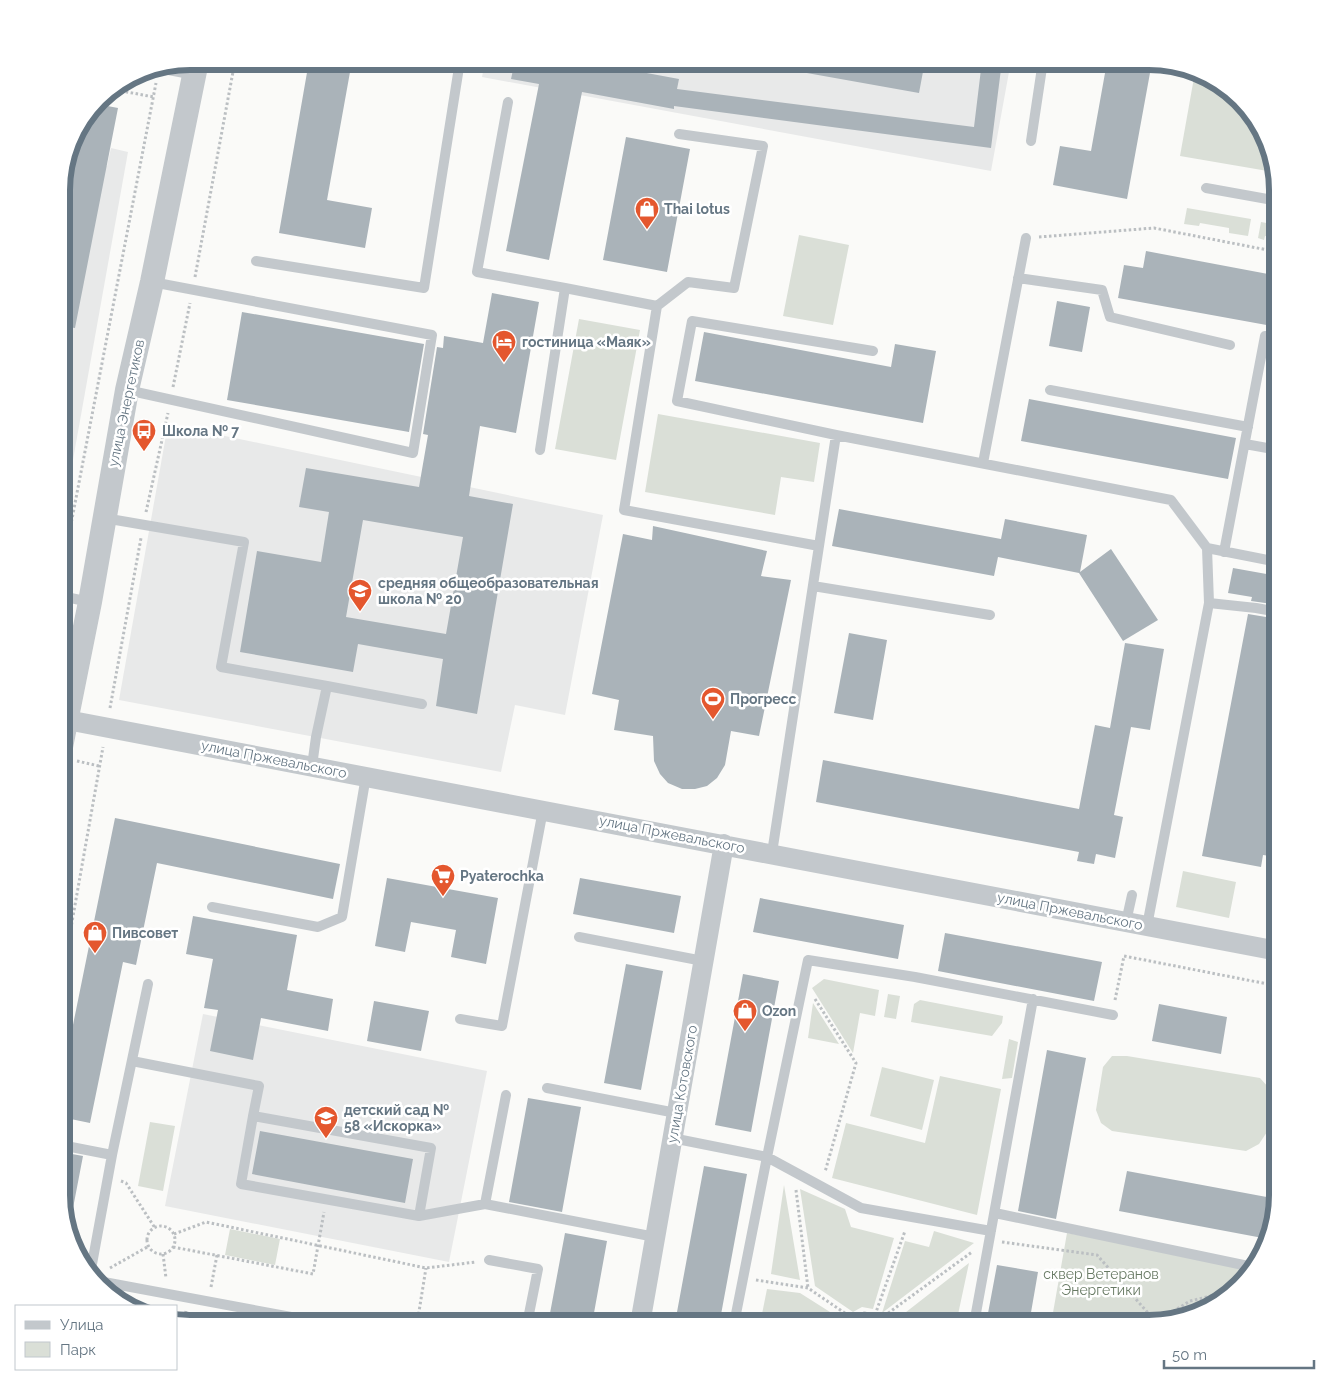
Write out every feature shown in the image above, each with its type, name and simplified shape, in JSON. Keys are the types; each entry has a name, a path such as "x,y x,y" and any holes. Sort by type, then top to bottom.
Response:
{"street":[{"name":"улица Энергетиков","path":"70,692 90,602 103,518 127,390 152,282 196,70"},
{"name":"улица Пржевальского","path":"70,720 1269,949"},
{"name":"улица Котовского","path":"642,1315 724,844"}],"lane":[{"path":"256,261 424,288 459,70"},
{"path":"1031,141 1043,70"},
{"path":"508,102 477,272 657,306"},
{"path":"679,134 763,146 734,288 688,282 657,306 624,510 819,546"},
{"path":"1206,188 1269,199"},
{"path":"983,463 1026,238"},
{"path":"1018,278 1102,290 1110,317 1230,345"},
{"path":"127,390 413,453 432,335 152,282"},
{"path":"540,450 565,288"},
{"path":"873,351 692,321 677,401 836,435 1171,500 1207,548 1209,603 1147,926"},
{"path":"1224,552 1266,336"},
{"path":"1263,351 1269,352"},
{"path":"1050,390 1248,427"},
{"path":"772,853 836,435"},
{"path":"1245,444 1269,448"},
{"path":"103,518 244,542 221,667 422,704"},
{"path":"1207,548 1269,560"},
{"path":"813,586 990,615"},
{"path":"70,598 90,602"},
{"path":"1209,603 1269,610"},
{"path":"312,766 316,736 327,686"},
{"path":"212,907 318,927 342,917 366,776"},
{"path":"460,1019 502,1026 543,810"},
{"path":"1126,922 1132,895"},
{"path":"579,937 703,962"},
{"path":"736,1315 808,960 914,976 1112,1015"},
{"path":"92,1264 112,1155 148,984"},
{"path":"976,1315 1033,999"},
{"path":"132,1061 259,1086 241,1184 419,1216 485,1204 655,1237"},
{"path":"547,1088 676,1113"},
{"path":"485,1204 506,1096"},
{"path":"253,1116 431,1148 419,1216"},
{"path":"672,1138 767,1157 860,1208 910,1217 990,1236"},
{"path":"70,1147 112,1155"},
{"path":"995,1213 1246,1266"},
{"path":"489,1260 538,1269 530,1315"},
{"path":"108,1282 284,1315"}],"path":[{"path":"70,530 154,98 122,91"},
{"path":"1026,238 1154,228 1269,250"},
{"path":"70,755 99,766"},
{"path":"1112,1015 1124,956 1269,984"},
{"path":"804,982 856,1063 821,1187"},
{"path":"793,1172 808,1288"},
{"path":"108,1179 126,1183 155,1228"},
{"path":"173,1247 313,1274 326,1199"},
{"path":"862,1315 864,1313 875,1315 910,1217"},
{"path":"174,1234 206,1222 426,1268 489,1260"},
{"path":"164,1226 174,1234 175,1243 173,1247 163,1254 155,1252 149,1246 148,1238 155,1228 164,1226"},
{"path":"889,1315 990,1236 1097,1255 1150,1315"},
{"path":"108,1269 149,1246"},
{"path":"163,1254 168,1292"},
{"path":"418,1315 426,1268"},
{"path":"743,1278 808,1288 845,1315"},
{"path":"1171,1313 1190,1302 1214,1296"}],"shaded area":[{"path":"483,70 1009,70 991,171 482,77"},
{"path":"111,148 128,152 70,477 70,182 74,159 107,166"},
{"name":"средняя общеобразовательная школа № 20","path":"168,424 603,515 565,715 515,705 501,772 119,700"},
{"name":"детский сад № 58 «Искорка»","path":"203,1014 487,1071 449,1262 165,1206"}],"green space":[{"path":"1194,79 1222,95 1244,117 1260,144 1268,171 1180,156"},
{"path":"1187,208 1251,219 1248,236 1229,233 1229,228 1200,223 1199,226 1184,224"},
{"path":"1261,222 1269,223 1269,237 1265,236 1264,240 1258,238"},
{"path":"799,235 849,245 833,325 783,316"},
{"path":"579,319 640,330 616,460 555,449"},
{"path":"658,414 820,443 814,482 781,477 775,515 645,492"},
{"path":"1183,871 1236,882 1229,918 1176,907"},
{"path":"824,979 879,990 875,1016 860,1013 853,1053 812,988"},
{"path":"888,994 900,996 896,1019 884,1017"},
{"path":"920,1000 1003,1016 1002,1023 992,1036 911,1022 914,1004"},
{"path":"813,1003 839,1044 808,1038"},
{"path":"1009,1039 1018,1042 1012,1078 1002,1079"},
{"path":"1112,1056 1127,1056 1260,1078 1269,1088 1267,1132 1259,1144 1246,1151 1112,1131 1101,1123 1096,1110 1103,1067"},
{"path":"882,1067 934,1080 922,1130 870,1116"},
{"path":"940,1076 1001,1089 977,1215 832,1178 846,1123 925,1143"},
{"path":"150,1122 175,1126 163,1191 138,1186"},
{"path":"784,1185 800,1280 771,1274"},
{"path":"800,1189 845,1209 851,1227 894,1238 873,1309 862,1307 853,1312 815,1286"},
{"path":"230,1229 280,1239 275,1265 225,1255"},
{"path":"934,1231 974,1243 882,1313 905,1241 929,1247"},
{"name":"сквер Ветеранов Энергетики","path":"1067,1233 1246,1266 1222,1290 1209,1299 1188,1309 1172,1313 1149,1315 1053,1315"},
{"path":"969,1263 958,1315 902,1315"},
{"path":"767,1289 800,1293 835,1315 762,1315"}],"building":[{"path":"307,70 350,70 327,200 372,208 365,248 279,233"},
{"path":"513,70 630,70 679,79 677,89 974,127 981,70 1001,70 991,148 674,106 674,109 582,92 549,260 506,251 539,84 511,79"},
{"path":"790,70 923,70 919,93"},
{"path":"1106,70 1151,70 1127,199 1053,185 1060,146 1091,151"},
{"path":"105,105 118,108 75,328 70,327 70,182 74,159 82,137 90,123"},
{"path":"626,137 690,149 667,272 603,260"},
{"path":"1146,251 1269,274 1269,325 1118,298 1124,265 1143,268"},
{"path":"492,293 539,302 516,433 480,426 469,496 513,504 477,714 436,706 443,659 358,644 353,672 240,652 257,551 321,562 329,512 299,507 306,468 419,487 428,435 423,434 437,347 443,348 444,336 483,343","holes":["363,520 463,537 446,634 346,617"]},
{"path":"1057,301 1090,307 1082,352 1049,346"},
{"path":"242,312 424,344 409,432 227,400"},
{"path":"704,332 891,367 895,344 936,351 923,423 695,381"},
{"path":"1029,399 1236,438 1228,479 1021,441"},
{"path":"839,509 1001,539 1005,519 1087,535 1080,572 1111,549 1158,620 1123,641 1079,573 998,557 994,576 832,546"},
{"path":"653,526 767,551 761,576 791,580 759,736 731,731 725,765 717,778 707,786 695,789 682,789 668,783 660,774 654,761 653,736 614,730 619,700 592,694 623,534 652,540"},
{"path":"1233,568 1269,574 1269,604 1251,601 1252,597 1228,593"},
{"path":"1248,614 1269,618 1269,856 1263,855 1261,867 1202,856"},
{"path":"849,633 887,640 873,720 834,713"},
{"path":"1125,643 1164,649 1150,730 1131,727 1114,815 1123,817 1115,858 1096,854 1094,864 1077,861 1079,852 816,802 823,760 1079,809 1095,725 1110,728"},
{"path":"115,818 340,864 333,899 157,863 136,965 123,962 90,1123 70,1119 70,1040"},
{"path":"387,878 498,898 486,964 451,957 456,930 411,922 405,952 375,946"},
{"path":"580,878 681,896 674,933 573,914"},
{"path":"760,898 904,925 898,959 753,932"},
{"path":"193,916 297,935 287,990 333,999 328,1031 261,1018 253,1060 210,1051 218,1010 204,1008 213,959 186,954"},
{"path":"945,933 1102,962 1094,1001 938,971"},
{"path":"626,964 663,971 641,1090 604,1083"},
{"path":"743,974 779,981 751,1132 715,1125"},
{"path":"374,1001 429,1011 421,1051 367,1041"},
{"path":"1159,1004 1227,1017 1221,1054 1152,1041"},
{"path":"1047,1050 1086,1058 1056,1219 1018,1211"},
{"path":"528,1098 581,1107 562,1212 509,1202"},
{"path":"260,1131 413,1159 405,1203 252,1174"},
{"path":"70,1154 83,1156 72,1215"},
{"path":"704,1166 747,1174 721,1315 693,1315 677,1312"},
{"path":"1127,1171 1269,1197 1268,1211 1261,1238 1119,1211"},
{"path":"565,1233 607,1241 594,1315 550,1315"},
{"path":"997,1265 1038,1272 1031,1315 988,1315"}],"place":[{"name":"Thai lotus","path":"647,230"},
{"name":"гостиница «Маяк»","path":"504,363"},
{"name":"Школа № 7","path":"144,452"},
{"name":"средняя общеобразовательная школа № 20","path":"360,612"},
{"name":"Прогресс","path":"713,720"},
{"name":"Pyaterochka","path":"443,897"},
{"name":"Пивсовет","path":"95,954"},
{"name":"Ozon","path":"745,1032"},
{"name":"детский сад № 58 «Искорка»","path":"326,1139"}]}
